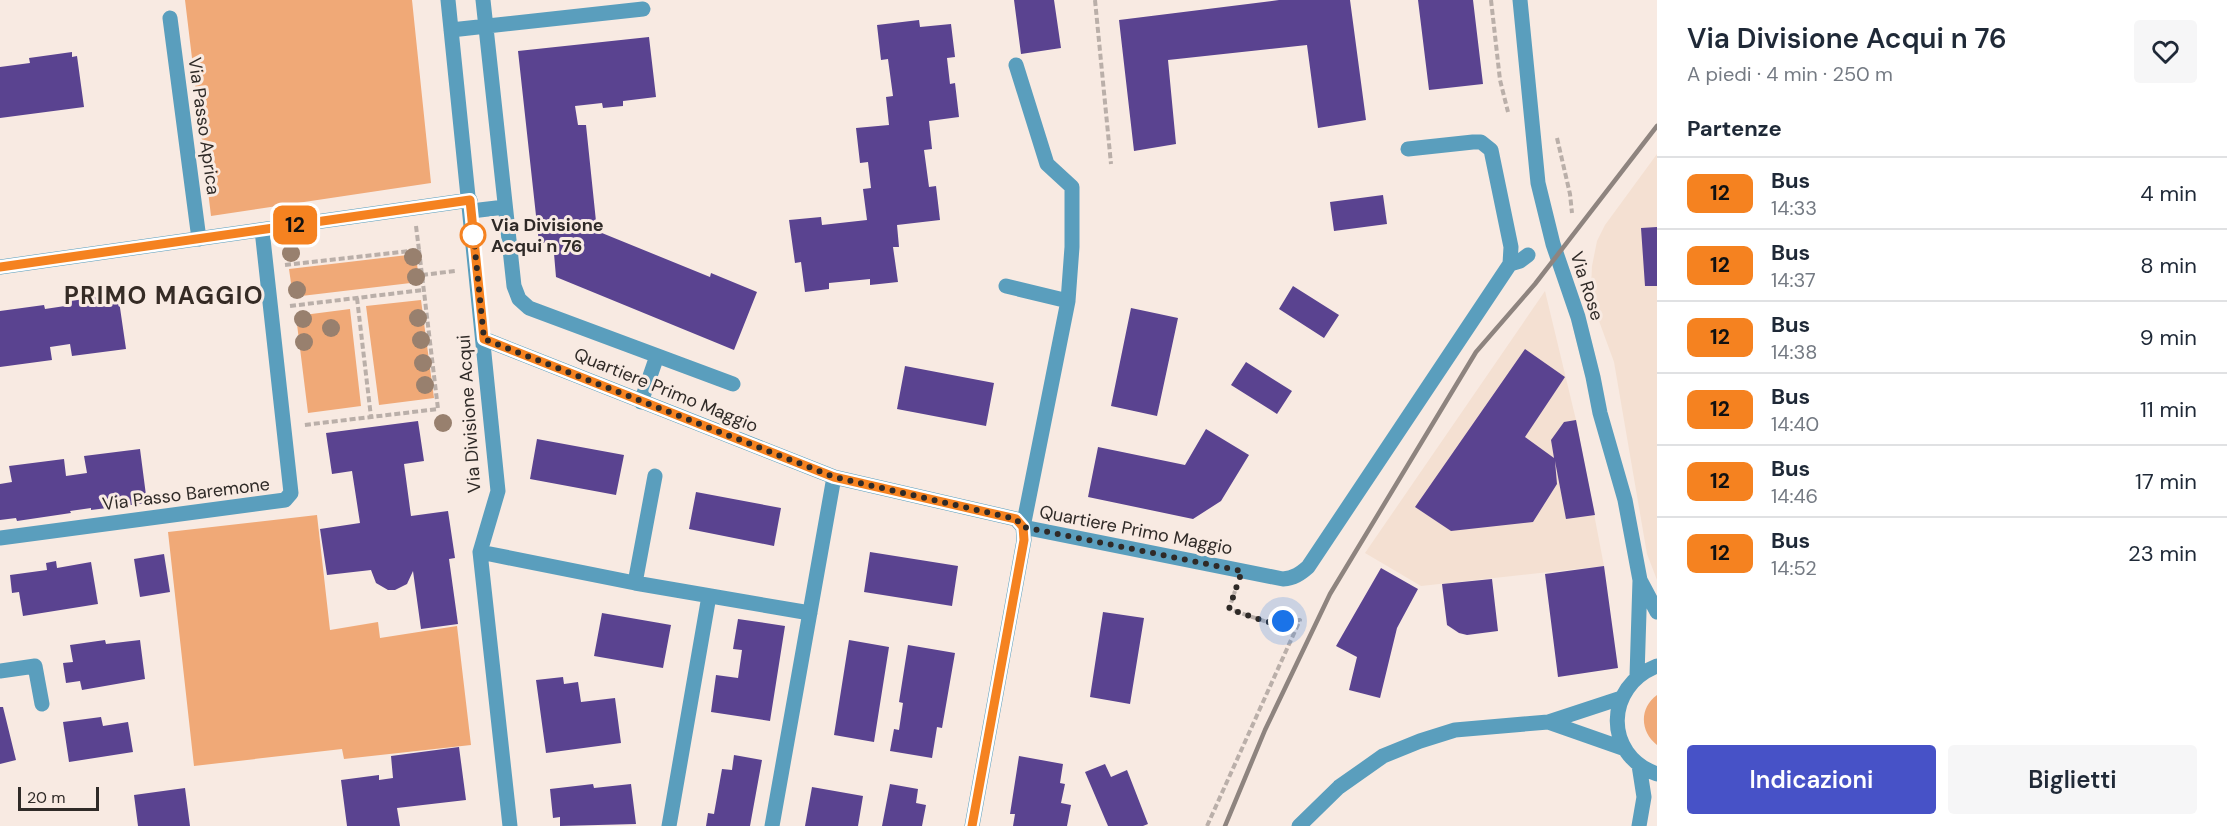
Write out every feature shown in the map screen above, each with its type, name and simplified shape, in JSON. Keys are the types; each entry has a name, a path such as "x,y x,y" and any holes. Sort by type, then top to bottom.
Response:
{"street":[{"name":"Via Divisione Acqui","path":"448,0 498,491 480,552 510,826"},
{"path":"483,0 514,286 519,299 529,308 733,384"},
{"name":"Via Rose","path":"1520,0 1538,183 1553,243 1578,317 1600,413 1624,500 1640,580 1636,676"},
{"path":"451,30 486,27 611,6 643,9"},
{"name":"Via Passo Aprica","path":"170,18 199,239"},
{"name":"Quartiere Primo Maggio","path":"972,826 1024,540 1023,527 1068,301 1072,247 1072,187 1047,164 1016,65"},
{"path":"1408,149 1481,142 1491,150 1511,247 1510,264 1528,255"},
{"path":"0,267 262,230 470,206 505,207"},
{"name":"Via Passo Baremone","path":"0,538 285,500 291,493 262,230"},
{"name":"Quartiere Primo Maggio","path":"484,339 834,477 1016,519 1023,527 1283,579 1291,578 1308,567 1510,264"},
{"path":"1006,286 1068,301"},
{"path":"641,402 657,356"},
{"path":"635,583 655,476"},
{"path":"772,826 834,477"},
{"path":"480,552 635,583 810,613"},
{"name":"Via Rose","path":"1640,580 1657,612"},
{"path":"669,826 709,596"},
{"path":"0,671 34,666 42,704"},
{"path":"1657,666 1636,676 1627,686 1617,715 1618,733 1625,749 1639,765 1657,774"},
{"path":"1299,826 1339,787 1383,756 1420,741 1455,730 1548,722 1621,698"},
{"path":"1548,722 1625,749"},
{"path":"1639,765 1644,797 1640,826"}],"path":[{"path":"1095,0 1111,164"},
{"path":"1491,0 1500,80 1508,114"},
{"path":"1570,194 1572,213"},
{"path":"285,276 284,266 419,249 438,409 303,425"},
{"path":"422,275 477,268"},
{"path":"287,296 289,306 423,290"},
{"path":"357,298 371,417"},
{"path":"1207,826 1300,620 1267,622 1229,609 1242,571"}],"shaded area":[{"path":"185,0 412,0 431,183 211,216"},
{"path":"1657,154 1657,580 1647,554 1614,362 1595,310 1591,289 1592,266 1597,241 1605,225"},
{"path":"416,254 419,282 293,297 289,269"},
{"path":"1545,291 1576,420 1604,566 1421,586 1365,553"},
{"path":"421,300 434,398 379,405 366,306"},
{"path":"350,309 361,406 308,413 296,316"},
{"path":"317,515 330,630 378,622 380,638 457,626 471,745 344,759 342,749 194,766 168,532"},
{"path":"1657,695 1657,745 1647,734 1644,720 1647,706"}],"building":[{"path":"1014,0 1054,0 1061,48 1021,54"},
{"path":"1279,0 1350,0 1366,120 1318,128 1307,45 1168,60 1176,144 1134,151 1119,20"},
{"path":"1418,0 1473,0 1483,84 1429,90"},
{"path":"919,20 920,27 951,24 955,57 947,58 950,84 955,83 959,117 929,121 932,149 924,150 929,187 936,186 940,220 897,225 899,247 893,247 898,282 870,285 870,279 829,283 829,289 805,292 801,262 795,263 789,220 821,217 822,225 867,220 863,189 871,188 868,162 860,163 856,128 889,125 886,97 893,96 888,59 881,60 877,25"},
{"path":"649,37 656,97 623,101 623,106 603,108 602,103 575,106 578,125 586,125 597,231 710,277 711,273 757,292 734,350 556,277 553,242 539,243 518,51"},
{"path":"72,52 72,57 77,56 84,107 0,118 0,67 30,63 29,58"},
{"path":"1383,195 1387,224 1334,231 1330,202"},
{"path":"1657,227 1657,286 1645,286 1641,228"},
{"path":"1293,286 1339,315 1324,338 1279,309"},
{"path":"118,294 126,349 72,356 70,344 50,347 52,360 0,367 0,311 44,305 45,309 65,306 64,302"},
{"path":"1131,308 1178,318 1157,416 1111,406"},
{"path":"1525,349 1565,377 1525,437 1554,458 1551,440 1564,422 1576,420 1595,515 1566,519 1555,461 1557,484 1533,522 1451,531 1415,507"},
{"path":"1246,362 1292,391 1277,414 1231,385"},
{"path":"905,366 994,383 986,426 897,409"},
{"path":"418,421 424,461 404,464 411,516 448,511 455,558 449,559 458,624 421,629 413,571 407,584 395,590 388,590 376,583 371,570 327,575 320,529 360,523 352,471 332,474 326,433"},
{"path":"1206,429 1249,455 1221,501 1193,519 1088,497 1098,447 1185,465"},
{"path":"537,439 624,455 616,495 530,479"},
{"path":"140,449 147,503 91,510 91,508 17,521 16,518 0,520 0,484 12,482 9,466 64,459 66,476 87,473 84,456"},
{"path":"696,492 781,508 774,546 689,529"},
{"path":"870,552 958,566 952,606 864,592"},
{"path":"164,554 170,592 140,597 134,559"},
{"path":"56,561 57,568 91,562 98,604 23,616 19,592 12,593 10,575 47,570 46,563"},
{"path":"1604,566 1618,668 1558,677 1545,574"},
{"path":"1381,568 1418,589 1397,628 1380,698 1349,690 1357,657 1336,646"},
{"path":"1492,579 1498,631 1467,635 1447,625 1442,584"},
{"path":"1103,612 1144,618 1130,704 1090,697"},
{"path":"602,613 671,625 663,668 594,656"},
{"path":"738,619 785,626 770,721 711,712 716,675 738,678 742,650 733,649"},
{"path":"105,640 106,644 140,640 145,679 82,690 80,681 66,683 63,663 73,662 70,645"},
{"path":"849,640 889,647 874,742 834,735"},
{"path":"908,645 955,653 942,728 937,727 932,758 890,751 894,729 899,730 903,703 899,702"},
{"path":"563,677 564,684 578,682 581,702 615,698 621,743 546,753 536,680"},
{"path":"0,707 3,707 16,760 0,764"},
{"path":"101,717 103,726 128,722 133,752 69,762 63,722"},
{"path":"459,747 466,800 397,808 400,826 347,826 341,780 379,775 379,780 393,778 391,756"},
{"path":"734,755 762,760 750,826 706,826 708,813 714,814 722,769 732,770"},
{"path":"1019,756 1063,764 1060,783 1065,784 1061,803 1071,805 1067,826 1013,826 1015,814 1010,814"},
{"path":"1105,764 1111,777 1127,770 1148,824 1108,826 1085,772"},
{"path":"593,784 594,788 631,784 636,824 560,826 560,817 553,818 550,789"},
{"path":"890,784 918,789 916,803 926,805 922,826 882,826"},
{"path":"812,787 863,796 858,826 805,826"},
{"path":"185,788 190,826 138,826 134,795"}],"railway":[{"path":"1225,826 1265,730 1330,594 1476,352 1535,284 1657,126"}],"bus line":[{"name":"12","path":"0,267 470,200 484,339 834,477 1016,519 1023,527 1024,540 972,826"}],"place":[{"name":"Via Divisione Acqui n 76","path":"473,235"}],"district":[{"name":"PRIMO MAGGIO","path":"164,296"}],"route":[{"path":"473,235 473,230 484,339 834,477 1016,519 1023,527 1242,571 1229,609 1267,622 1283,621"}]}
